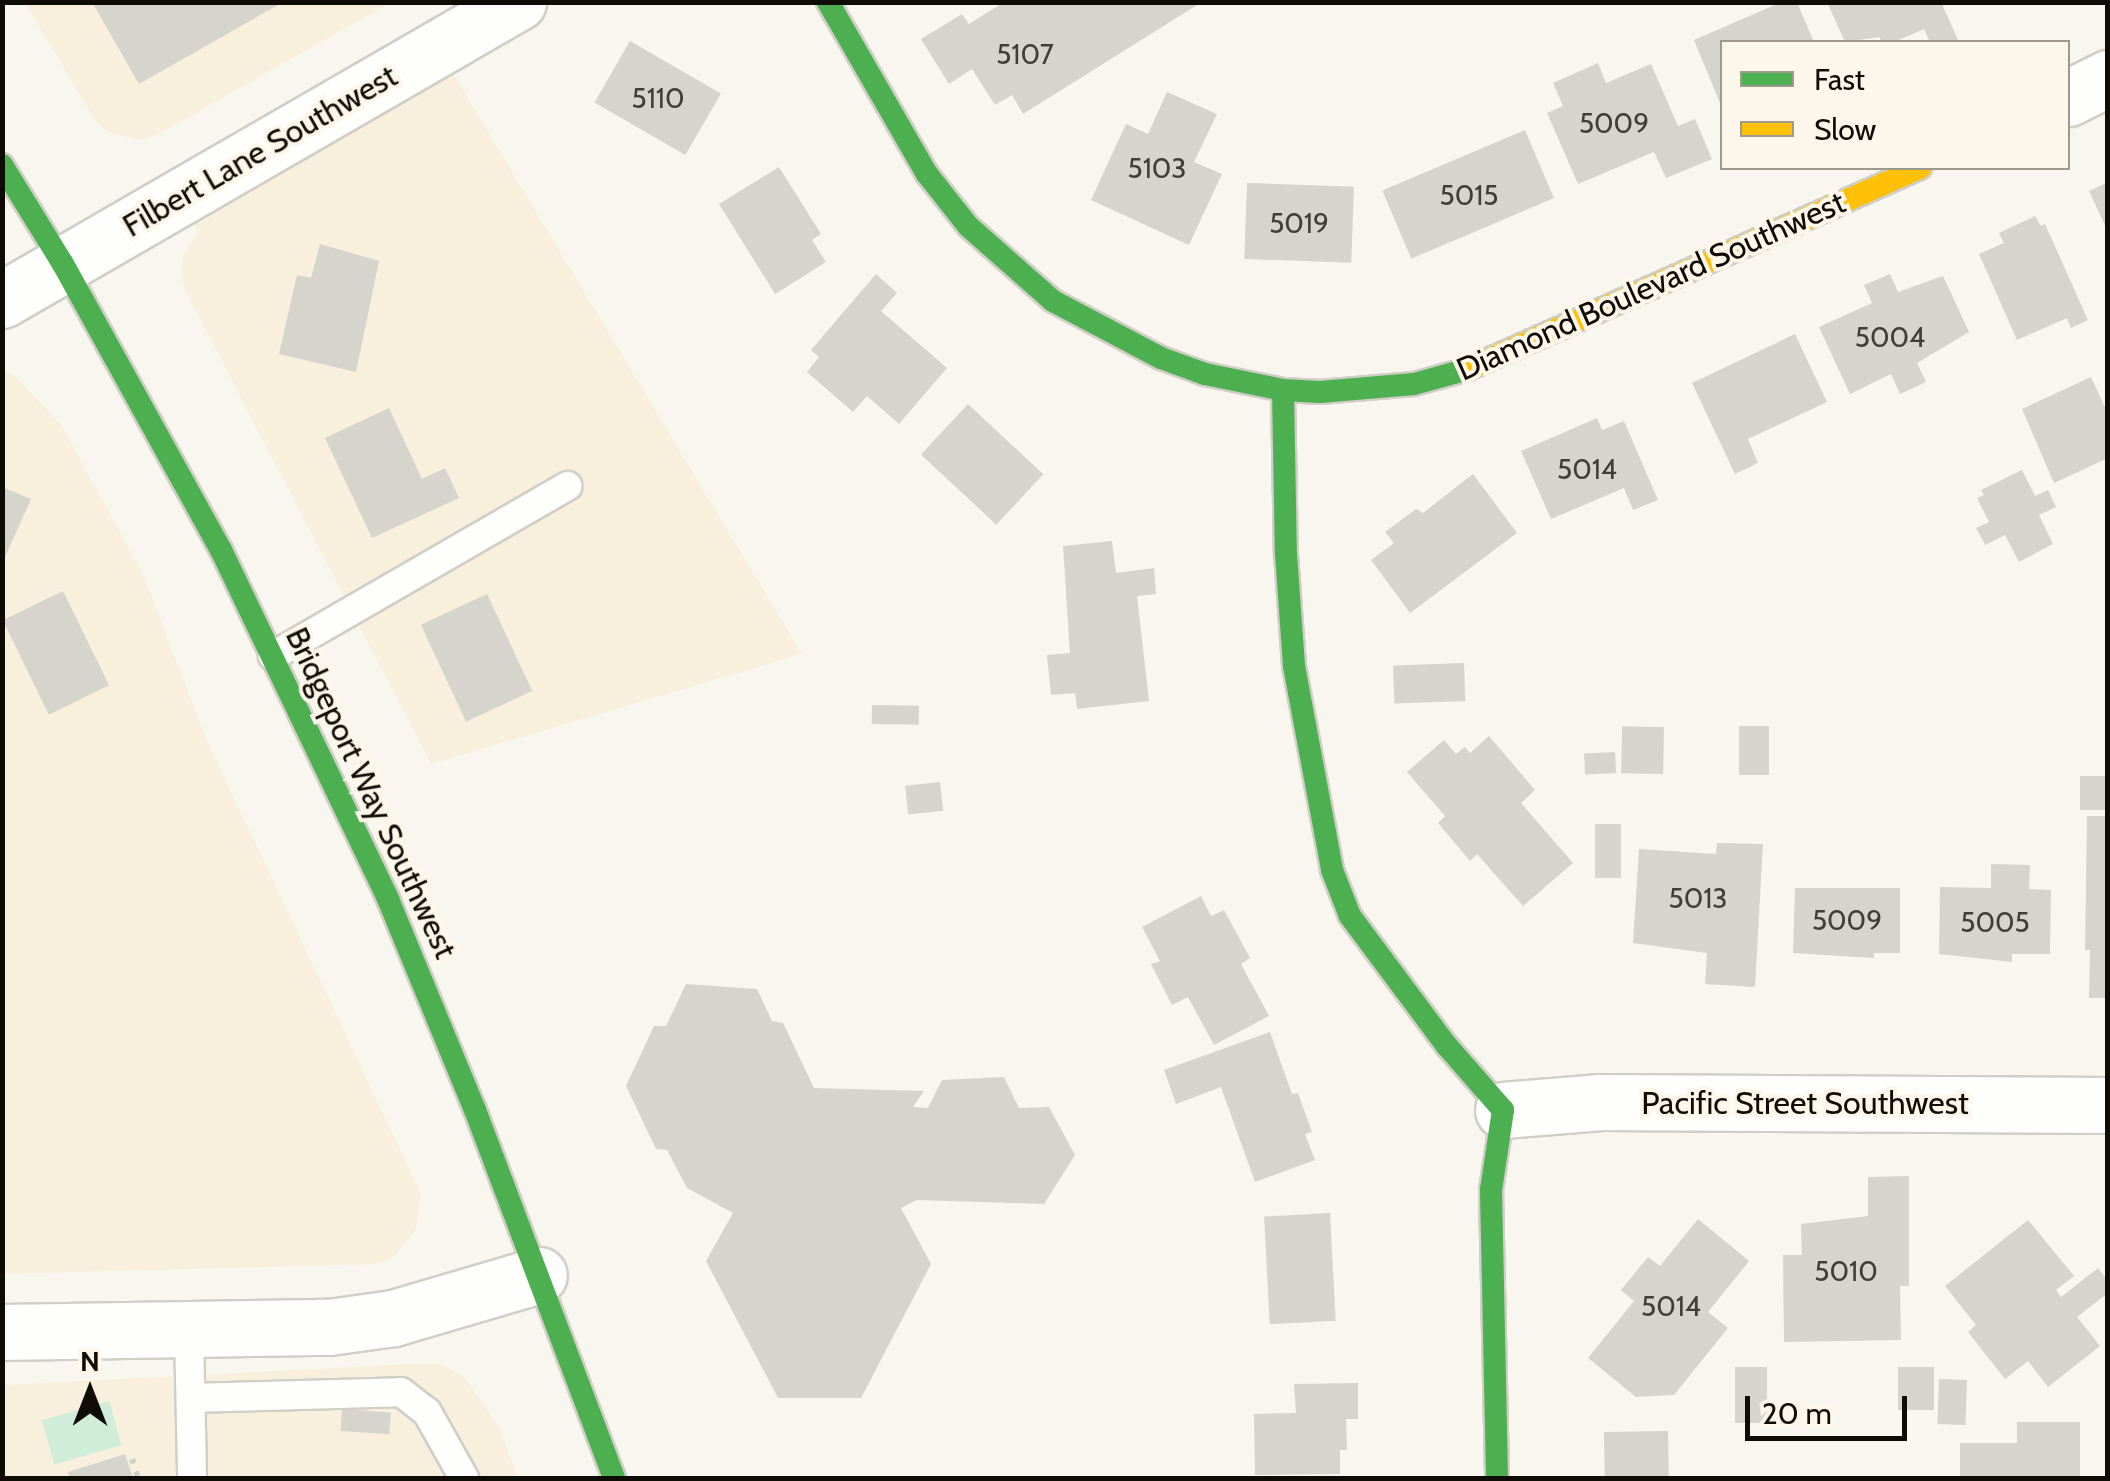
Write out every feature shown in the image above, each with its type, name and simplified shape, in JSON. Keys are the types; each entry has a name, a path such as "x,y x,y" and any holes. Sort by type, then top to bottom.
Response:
{"street":[{"name":"Filbert Lane Southwest","path":"2,300 518,2"},
{"name":"Diamond Boulevard Southwest","path":"828,2 926,174 968,226 1008,265 1053,301 1161,358 1205,374 1283,390 1384,387 1480,366 1916,170"},
{"path":"2070,97 2108,78"},
{"name":"Bridgeport Way Southwest","path":"2,165 64,264 164,444 273,656 388,899 539,1276 614,1478"},
{"path":"1283,390 1286,554 1294,666 1332,870 1350,916 1448,1046 1503,1110 1491,1190 1497,1478"},
{"name":"Pacific Street Southwest","path":"1503,1110 1600,1102 2108,1105"},
{"path":"2,1332 360,1324 539,1276"}],"lane":[{"path":"273,656 567,486"},
{"path":"189,1330 192,1478"},
{"path":"190,1398 401,1392 427,1412 464,1478"}],"path":[{"path":"132,1459 138,1478"}],"shaded area":[{"path":"25,3 390,3 155,136 138,140 108,132 96,122"},
{"path":"449,67 802,654 431,764 185,290 181,274 183,256 199,231 189,219"},
{"path":"2,369 16,377 62,426 144,576 204,734 421,1194 416,1229 395,1256 378,1264 3,1274"},
{"path":"441,1364 464,1377 498,1425 518,1478 3,1478 3,1385"}],"green space":[{"path":"109,1401 122,1445 54,1465 42,1420"}],"building":[{"path":"92,2 283,2 139,84"},
{"path":"1004,2 1197,5 1023,114 1012,95 995,105 972,69 949,84 921,39 962,14 969,24"},
{"path":"1782,2 1797,2 1813,40 1720,40 1720,103 1694,40"},
{"path":"1827,2 1941,2 1958,40 1929,40 1924,29 1899,40 1844,40"},
{"path":"630,41 721,94 685,155 594,102"},
{"path":"1598,63 1606,83 1651,64 1678,126 1695,119 1712,159 1666,178 1654,152 1578,184 1547,113 1563,106 1553,83"},
{"path":"1167,92 1217,114 1194,162 1222,174 1189,245 1091,200 1126,124 1148,134"},
{"path":"1525,130 1554,198 1411,259 1382,191"},
{"path":"779,167 821,234 812,240 826,262 775,294 719,204"},
{"path":"2108,182 2108,232 2089,191"},
{"path":"1247,183 1354,187 1351,263 1244,259"},
{"path":"2035,216 2041,226 2045,224 2088,320 2071,328 2067,318 2017,340 1979,254 2004,243 1999,233"},
{"path":"320,244 379,261 356,372 279,354 297,275 311,278"},
{"path":"876,274 897,293 881,311 947,368 899,424 867,396 853,412 807,372 819,357 811,350"},
{"path":"1890,274 1898,292 1943,276 1969,332 1917,363 1926,382 1900,394 1891,374 1850,394 1819,327 1872,303 1864,285"},
{"path":"1795,334 1827,402 1748,439 1758,463 1735,474 1692,383"},
{"path":"2091,377 2108,414 2108,458 2054,483 2022,409"},
{"path":"968,404 1043,474 996,525 921,454"},
{"path":"389,408 422,479 445,468 459,498 372,538 325,438"},
{"path":"1597,418 1602,430 1624,421 1658,500 1633,510 1624,488 1551,519 1521,451"},
{"path":"2022,470 2035,496 2048,490 2056,507 2039,515 2053,544 2019,562 2005,535 1985,545 1976,528 1989,522 1977,498 1984,495 1981,490"},
{"path":"1473,474 1517,533 1410,613 1371,560 1394,543 1385,532 1416,509 1423,513"},
{"path":"2,487 31,499 2,564"},
{"path":"1112,541 1116,573 1154,568 1156,594 1137,596 1149,701 1077,709 1075,693 1051,695 1047,655 1070,653 1063,546"},
{"path":"63,591 109,685 49,715 3,620"},
{"path":"487,594 532,691 466,722 421,625"},
{"path":"1464,663 1465,701 1394,703 1393,665"},
{"path":"872,705 919,706 919,725 872,724"},
{"path":"1622,726 1664,727 1663,774 1621,773"},
{"path":"1739,726 1769,726 1769,775 1739,775"},
{"path":"1489,736 1535,790 1521,803 1573,863 1523,906 1477,854 1470,861 1438,823 1445,816 1407,772 1444,740 1456,754 1465,747 1470,753"},
{"path":"1615,752 1616,773 1585,775 1584,754"},
{"path":"2080,776 2108,776 2108,810 2080,810"},
{"path":"940,782 943,811 908,814 905,786"},
{"path":"2087,816 2108,816 2108,998 2089,998 2090,950 2085,950"},
{"path":"1595,824 1621,824 1621,878 1595,878"},
{"path":"1717,843 1763,844 1755,987 1705,984 1707,953 1633,943 1639,849 1716,854"},
{"path":"1991,864 2030,865 2029,889 2051,890 2050,954 2012,954 2012,962 1939,954 1940,887 1991,888"},
{"path":"1795,888 1900,888 1900,953 1874,953 1874,958 1793,953"},
{"path":"1201,896 1211,916 1224,910 1250,958 1241,964 1269,1016 1214,1045 1188,997 1172,1005 1151,964 1160,961 1142,927"},
{"path":"686,984 757,989 772,1021 783,1023 814,1088 924,1091 913,1107 928,1108 942,1080 1004,1077 1019,1108 1049,1107 1075,1155 1044,1204 917,1200 901,1208 931,1264 861,1398 778,1398 706,1261 733,1213 687,1188 667,1150 656,1149 626,1086 654,1026 666,1026"},
{"path":"1270,1032 1292,1094 1298,1093 1312,1132 1305,1134 1315,1160 1255,1182 1221,1087 1176,1104 1164,1070"},
{"path":"1909,1176 1909,1286 1900,1286 1901,1340 1784,1342 1783,1255 1802,1255 1801,1224 1868,1216 1868,1177"},
{"path":"1330,1213 1336,1321 1270,1324 1264,1216"},
{"path":"1698,1219 1749,1261 1708,1312 1728,1328 1674,1395 1636,1397 1588,1358 1634,1301 1621,1290 1648,1257 1660,1266"},
{"path":"2028,1220 2074,1276 2056,1290 2061,1297 2098,1268 2108,1281 2108,1293 2077,1317 2100,1346 2048,1387 2028,1361 2005,1379 1968,1332 1976,1325 1945,1286"},
{"path":"1735,1367 1767,1367 1767,1423 1735,1423"},
{"path":"1898,1367 1934,1367 1934,1410 1898,1410"},
{"path":"1939,1379 1967,1380 1965,1425 1937,1424"},
{"path":"1358,1383 1358,1419 1346,1419 1347,1450 1340,1450 1340,1474 1255,1475 1254,1414 1296,1413 1294,1384"},
{"path":"342,1409 391,1412 389,1434 340,1431"},
{"path":"2017,1422 2080,1422 2080,1478 1960,1478 1960,1443 2017,1443"},
{"path":"1668,1431 1669,1478 1605,1478 1604,1432"},
{"path":"125,1454 133,1478 70,1478 68,1472"}],"traffic: fast":[{"path":"828,2 927,174 968,226 1053,301 1161,358 1205,374 1283,390 1320,392 1414,384 1468,369"},
{"path":"2,165 63,264 221,550 388,899 475,1110 614,1478"},
{"path":"1283,390 1286,554 1294,666 1332,870 1350,916 1447,1046 1503,1110 1491,1190 1497,1478"}],"traffic: slow":[{"path":"1468,369 1916,170"}]}
